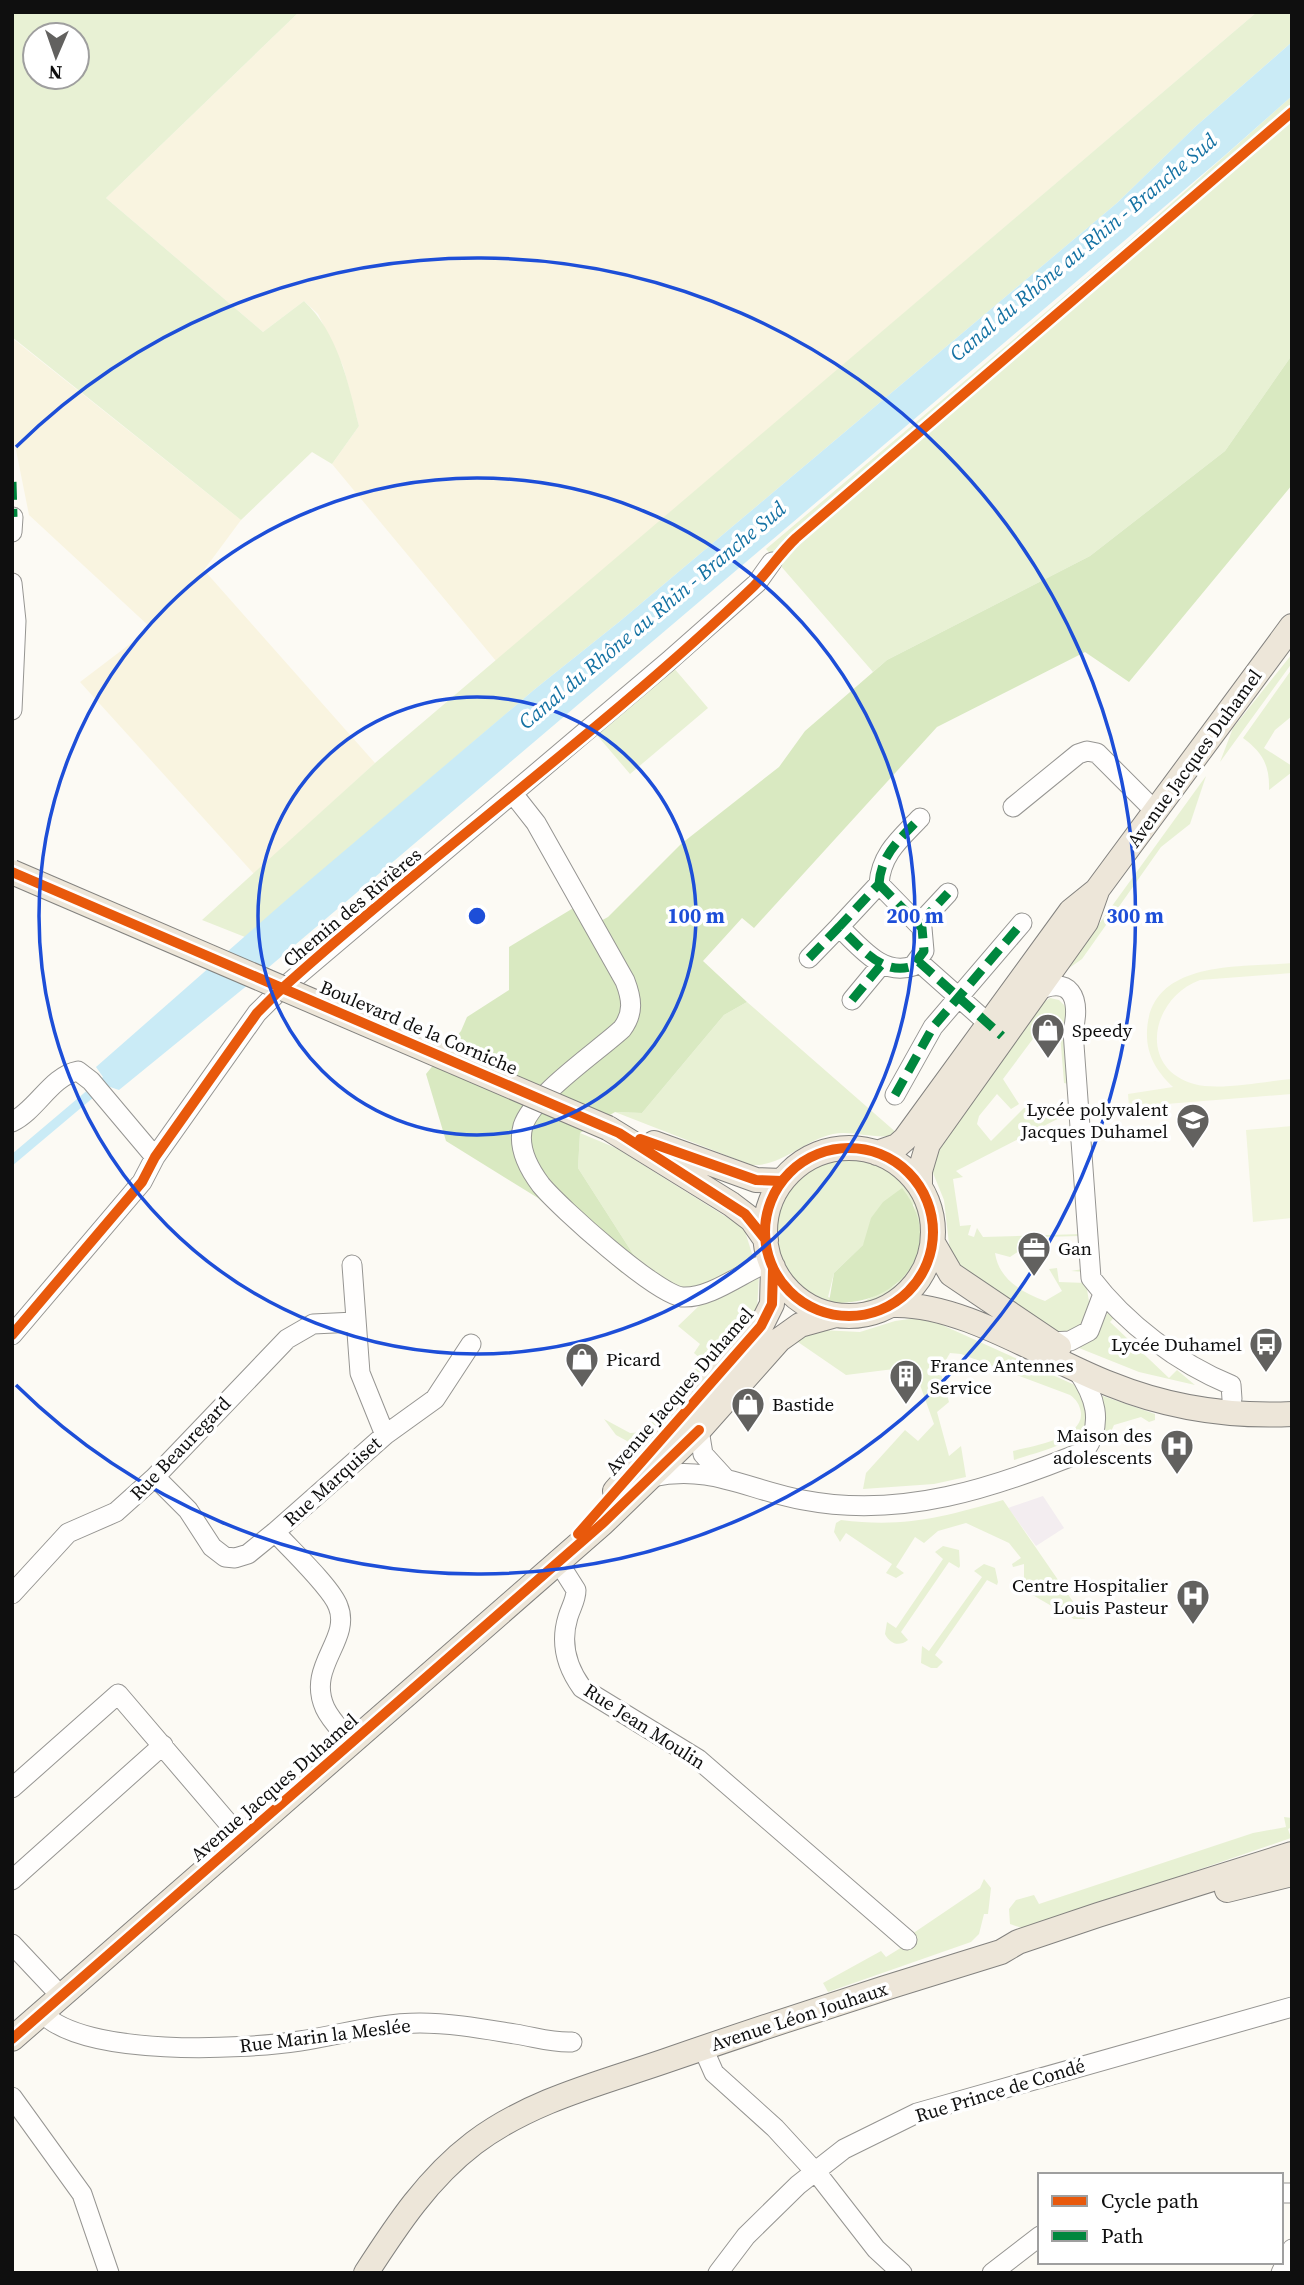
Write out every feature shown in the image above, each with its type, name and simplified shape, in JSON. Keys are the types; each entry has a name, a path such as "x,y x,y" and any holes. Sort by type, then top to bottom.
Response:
{"main road":[{"name":"Avenue Jacques Duhamel","path":"920,1186 922,1161 928,1144 1071,911 1097,890 1292,626"},
{"name":"Boulevard de la Corniche","path":"12,872 613,1130 756,1180 770,1183 782,1181"},
{"name":"Avenue Jacques Duhamel","path":"877,1153 897,1146 905,1139 995,1031 1033,993 1086,922 1097,890"},
{"name":"Boulevard de la Corniche","path":"613,1130 752,1220 770,1256"},
{"path":"892,1305 908,1292 921,1276 933,1243 932,1217 920,1186 901,1166 877,1153 856,1149 825,1152 806,1160 782,1181 768,1213 770,1256 795,1296 810,1306 836,1315 861,1315 892,1305 909,1304 944,1312 1138,1395 1197,1410 1292,1414"},
{"path":"933,1243 951,1274 1051,1342 1082,1359 1150,1385 1233,1399 1292,1399"},
{"name":"Avenue Jacques Duhamel","path":"12,2039 557,1560 645,1471 761,1326 772,1304 770,1256"},
{"name":"Avenue Jacques Duhamel","path":"645,1471 699,1430 793,1328 836,1315"},
{"name":"Avenue Léon Jouhaux","path":"366,2273 425,2189 460,2155 501,2124 562,2097 703,2048 1001,1952 1018,1942 1098,1915 1292,1854"},
{"path":"1001,1952 1045,1945 1196,1897 1292,1874"}],"street":[{"name":"Chemin des Rivières","path":"12,1335 142,1182 156,1157 257,1013 313,960 514,795 757,583 772,562"},
{"path":"12,583 16,641 12,710"},
{"path":"1013,807 1078,754 1087,751 1097,753 1155,811"},
{"path":"514,795 536,823 625,981 631,1004 628,1022 622,1029 569,1073 528,1115 521,1139 528,1164 556,1201 670,1295 694,1296 770,1256"},
{"path":"809,958 879,884 886,854 920,818"},
{"path":"879,884 920,923 925,944 919,962"},
{"path":"920,923 948,893"},
{"path":"895,1095 933,1027 1022,923"},
{"path":"839,927 881,965 900,969 919,962"},
{"path":"919,962 995,1031"},
{"path":"852,1000 881,965"},
{"path":"1033,993 1045,987 1062,987 1074,998 1078,1008 1073,1031 1091,1278 1103,1294 1174,1356 1231,1385 1233,1399"},
{"path":"12,1122 33,1110 66,1073 78,1071 97,1088 156,1157"},
{"name":"Rue Marquiset","path":"155,1477 188,1510 212,1547 225,1557 235,1558 248,1554 386,1435 360,1373 352,1265"},
{"path":"1051,1342 1070,1340 1089,1331 1097,1317 1103,1294"},
{"name":"Rue Beauregard","path":"12,1594 68,1533 116,1512 155,1477 287,1339 313,1324 355,1322"},
{"path":"386,1435 435,1399 471,1344"},
{"path":"645,1471 724,1476 803,1500 895,1505 966,1493 1085,1451 1095,1427 1097,1413 1090,1389 1077,1370"},
{"path":"699,1430 703,1454 724,1476"},
{"name":"Rue Marquiset","path":"275,1532 338,1605 340,1624 323,1664 319,1690 327,1712 351,1742"},
{"name":"Rue Jean Moulin","path":"557,1560 576,1590 566,1623 564,1650 566,1661 582,1688 698,1759 907,1940"},
{"path":"12,1788 118,1694 241,1838"},
{"path":"12,1880 163,1745"},
{"path":"12,1944 61,1996"},
{"name":"Rue Prince de Condé","path":"718,2273 772,2209 814,2172 844,2149 917,2113 1292,2007"},
{"name":"Rue Marin la Meslée","path":"42,2013 57,2026 84,2037 202,2048 288,2042 382,2025 419,2023 503,2032 556,2043 572,2042"},
{"path":"703,2048 714,2073 775,2128 876,2249 902,2273"},
{"path":"12,2097 82,2194 108,2273"},
{"path":"992,2273 1021,2247 1038,2237"},
{"path":"1281,2273 1292,2249"}],"shaded area":[{"path":"299,12 1257,12 496,661 332,464 359,426 343,366 318,314 304,301 263,332 106,198"},
{"path":"12,338 241,520 204,570 375,763 254,874 80,682 151,628 29,515 12,430"},
{"path":"1043,1496 1064,1528 1036,1546 1008,1508"}],"green space":[{"path":"12,12 299,12 106,198 263,332 304,301 325,328 340,359 359,426 332,464 312,452 241,520 12,337"},
{"path":"1257,12 1292,12 1292,42 1195,127 1117,203 619,622 535,689 245,937 202,920 375,763"},
{"path":"1292,96 1292,355 1225,451 1090,556 887,660 873,672 766,549 1118,251"},
{"path":"1292,355 1292,485 1129,682 1085,652 937,727 754,928 742,918 703,961 747,1002 724,1015 642,1113 615,1112 580,1133 578,1168 642,1268 622,1273 538,1198 446,1141 426,1074 461,1031 467,1017 509,990 509,947 575,907 586,929 608,917 681,844 779,767 805,731 887,660 1090,556 1225,451"},
{"path":"1292,654 1292,663 1220,762 1233,728"},
{"path":"673,667 708,708 630,774 596,734"},
{"path":"1292,669 1292,716 1275,730 1264,748 1292,766 1292,772 1269,790 1264,760 1243,738"},
{"path":"1206,776 1190,824 1161,847 1082,959 1065,971"},
{"path":"1292,963 1292,973 1200,980 1183,989 1170,1002 1157,1033 1158,1049 1164,1064 1176,1076 1205,1086 1292,1079 1292,1094 1129,1107 1128,1094 1173,1087 1154,1062 1147,1040 1152,1008 1164,991 1181,979 1202,972"},
{"path":"1050,998 1059,1000 1068,1009 1069,1084 1064,1083 1060,1034 1044,1024 1003,1079 1019,1104 1011,1109 997,1094 979,1116 977,1124 991,1141 1024,1108 1075,1105 1075,1110 956,1171 963,1177 953,1179 960,1226 971,1225 968,1235 974,1237 977,1228 983,1237 1082,1234 1085,1272 1071,1271 1083,1269 1080,1236 1043,1237 1045,1256 1038,1260 1019,1251 1010,1257 995,1253 1001,1271 1013,1284 1045,1301 1062,1291 1049,1269 1057,1268 1059,1282 1086,1283 1091,1314 1074,1333 1054,1333 958,1267 950,1253 944,1200 933,1173 933,1163 940,1147 1044,1002"},
{"path":"747,1002 898,1134 833,1134 772,1162 751,1165 615,1112 642,1113 724,1015"},
{"path":"1292,1126 1292,1218 1253,1222 1246,1130"},
{"path":"580,1133 616,1148 744,1228 754,1260 701,1289 687,1291 642,1268 578,1168"},
{"path":"851,1157 885,1167 909,1187 922,1213 924,1241 917,1268 901,1290 876,1305 843,1308 819,1302 794,1284 777,1257 773,1237 775,1217 782,1199 794,1183 810,1170 829,1161","holes":["914,1204 921,1239 897,1284 859,1304 847,1304 828,1297 834,1273 863,1245"]},
{"path":"902,1188 915,1210 920,1232 917,1252 909,1270 894,1285 876,1296 854,1302 829,1302 834,1273 863,1245 871,1218 883,1202"},
{"path":"759,1275 757,1310 733,1346 638,1447 616,1435 604,1419 630,1433 644,1432 702,1360 694,1353 700,1344 678,1326 701,1304"},
{"path":"1109,1310 1117,1314 1110,1322 1169,1378 1177,1370 1195,1385 1139,1372 1079,1348 1100,1328"},
{"path":"916,1318 940,1324 1077,1386 1089,1414 1086,1426 1070,1440 1014,1460 1013,1451 1043,1444 1074,1429 1079,1422 1080,1407 1070,1395 961,1354 950,1353 940,1370 949,1402 937,1412 949,1456 961,1446 966,1477 934,1484 863,1489 866,1473 905,1430 918,1441 934,1424 915,1371 910,1367 846,1375 795,1340 821,1330 860,1332 895,1321"},
{"path":"1100,1395 1155,1414 1155,1420 1149,1422 1141,1417 1114,1425 1109,1436 1098,1439"},
{"path":"1003,1500 1085,1619 1074,1619 1024,1590 1024,1564 1013,1567 1012,1564 1021,1558 1009,1543 966,1523 938,1531 924,1543 915,1537 896,1567 904,1573 896,1578 886,1573 892,1564 846,1533 840,1542 834,1532 836,1523 841,1520 905,1522"},
{"path":"943,1546 959,1550 959,1568 949,1562 901,1632 908,1640 898,1644 892,1642 885,1634 887,1622 896,1628 943,1559 935,1552"},
{"path":"984,1564 995,1568 997,1585 987,1580 935,1655 943,1662 937,1668 921,1663 922,1646 929,1651 982,1577 974,1571"},
{"path":"1284,1817 1292,1818 1292,1827 1288,1829 1291,1838 1025,1929 1010,1924 1009,1909 1016,1900 1034,1895 1039,1904 1253,1833 1286,1827"},
{"path":"984,1879 991,1888 988,1914 984,1914 979,1934 971,1942 828,1992 823,1983 881,1951 886,1957 915,1939 912,1934 980,1888"}],"water":[{"name":"Canal du Rhône au Rhin - Branche Sud","path":"1292,42 1292,96 1223,157 249,984 119,1090 107,1086 12,1166 12,1154 103,1077 96,1067 284,902 535,689 619,622 1117,203 1195,127"}],"marked path":[{"path":"12,482 13,517"},
{"path":"879,884 883,864 888,855 920,818"},
{"path":"879,884 922,928 924,951 913,966 902,968 881,964 863,951 839,927 879,884"},
{"path":"920,923 948,893"},
{"path":"895,1095 933,1027 1022,923"},
{"path":"809,958 839,927"},
{"path":"919,962 1002,1036"},
{"path":"852,1000 881,965"}],"cycle path":[{"path":"12,1335 142,1182 155,1157 257,1013 277,993 638,691 754,586 796,538 1292,112"},
{"path":"12,872 619,1133 745,1214 766,1240"},
{"path":"640,1139 756,1180 782,1181"},
{"path":"849,1148 881,1154 908,1173 927,1200 933,1232 927,1264 908,1291 881,1310 849,1316 817,1310 790,1291 771,1264 765,1232 771,1200 790,1173 817,1154 849,1148"},
{"path":"578,1534 761,1326 772,1304 773,1270"},
{"path":"12,2039 603,1523 699,1430"}],"place":[{"name":"Speedy","path":"1048,1060"},
{"name":"Lycée polyvalent Jacques Duhamel","path":"1193,1150"},
{"name":"Gan","path":"1034,1278"},
{"name":"Lycée Duhamel","path":"1266,1374"},
{"name":"Picard","path":"582,1389"},
{"name":"France Antennes Service","path":"906,1406"},
{"name":"Bastide","path":"748,1434"},
{"name":"Maison des adolescents","path":"1177,1476"},
{"name":"Centre Hospitalier Louis Pasteur","path":"1193,1626"}]}
